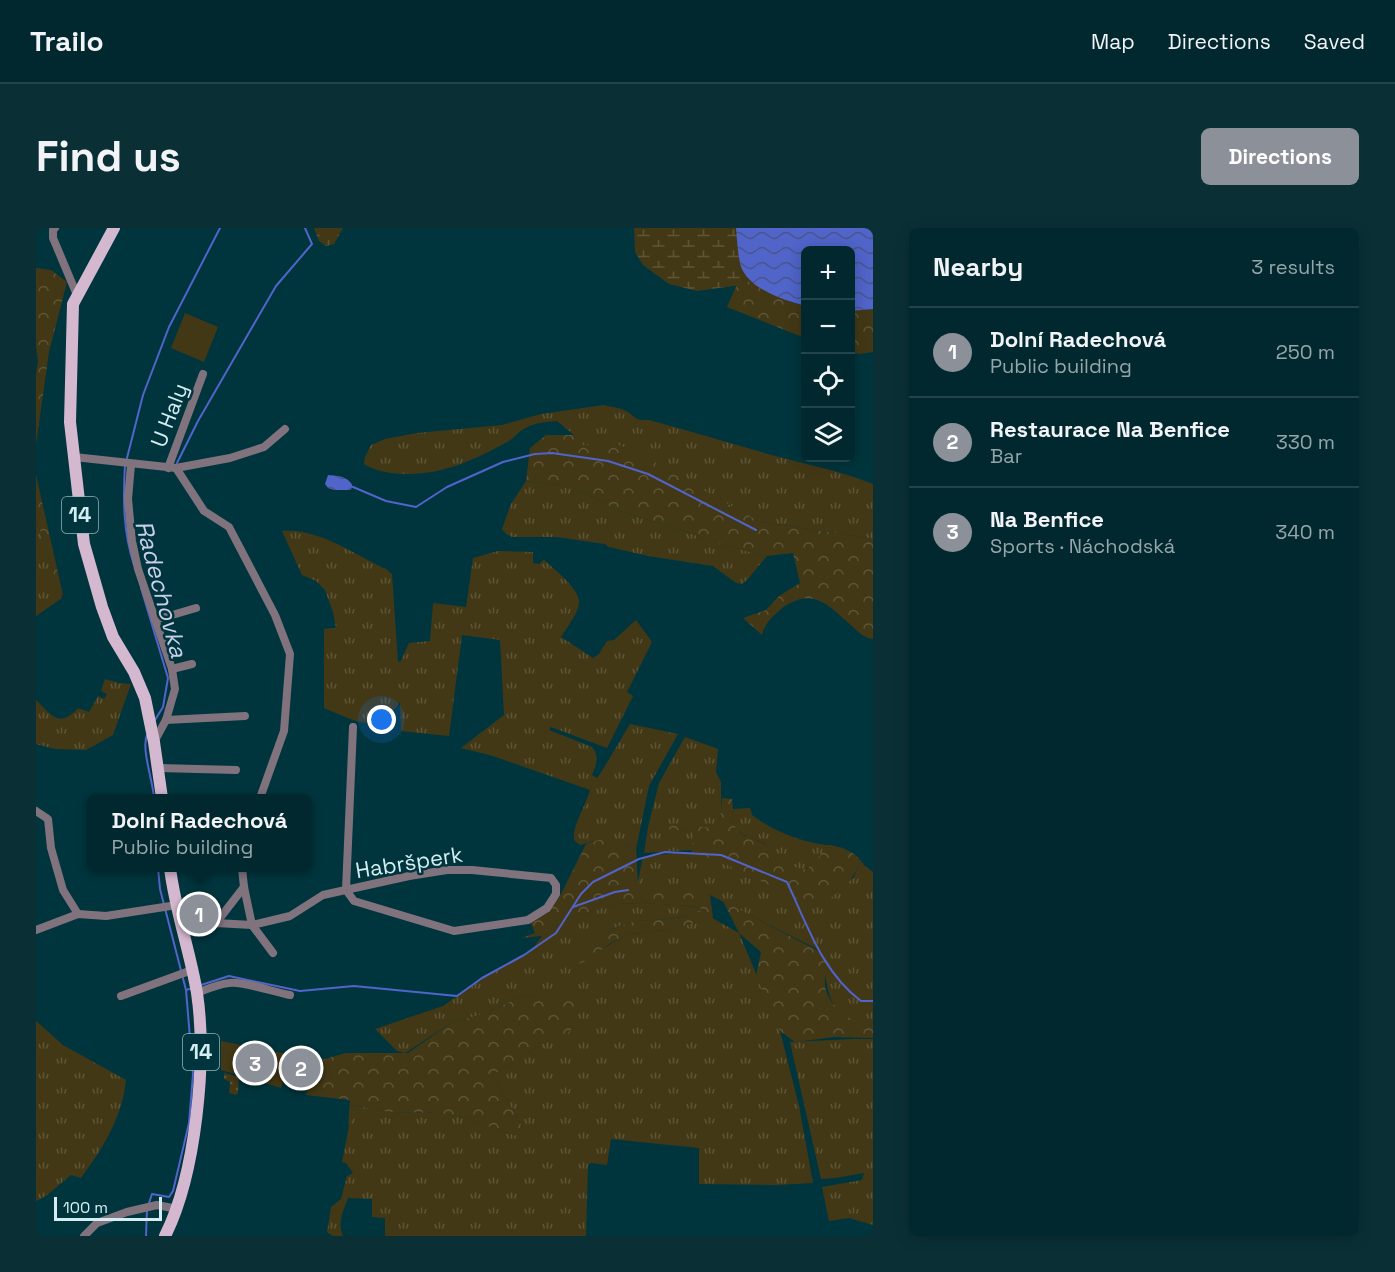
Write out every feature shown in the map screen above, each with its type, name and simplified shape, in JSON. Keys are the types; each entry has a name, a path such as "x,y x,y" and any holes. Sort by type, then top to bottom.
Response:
{"main road":[{"name":"14","path":"114,228 77,295 72,312 70,422 84,544 113,637 134,672 145,698 159,768 162,794"},
{"name":"14","path":"165,1236 177,1209 190,1154 200,1076 201,1033 197,993 171,872"}],"street":[{"path":"52,229 58,252 77,295"},
{"name":"U Haly","path":"172,468 203,374"},
{"path":"74,457 172,468 230,458 264,447 285,429"},
{"path":"131,465 128,499 132,541 138,569 172,669 175,689 166,720 154,742"},
{"path":"172,468 204,511 229,527 275,615 290,654 284,731 261,794"},
{"path":"155,620 196,608"},
{"path":"172,669 192,664"},
{"path":"166,720 245,716"},
{"name":"Habršperk","path":"182,927 216,923 252,925 290,916 323,895 346,890 447,870 472,870 551,878 556,885 556,894 547,908 528,920 454,931 354,901 346,890 353,727"},
{"path":"159,768 236,770"},
{"path":"36,811 48,819 51,848 63,890 78,914"},
{"path":"243,872 252,925 273,954"},
{"path":"216,923 244,887"},
{"path":"36,930 78,914 106,916 177,905"},
{"path":"121,996 192,970"},
{"path":"197,993 230,982 248,984 266,991 290,995"},
{"path":"84,1236 97,1223 143,1209 154,1206 177,1209"}],"green space":[{"path":"314,228 343,228 334,244 326,246 319,241"},
{"path":"634,228 786,228 762,288 748,284 697,291 669,284 643,265 635,252"},
{"path":"36,268 51,270 67,282 49,352 36,444 38,362"},
{"path":"743,271 771,293 801,305 801,336 727,307"},
{"path":"873,309 873,352 855,353 855,311"},
{"path":"185,313 218,327 204,362 171,348"},
{"path":"604,405 626,411 639,420 649,420 838,472 873,484 873,539 758,521 616,444 583,446 557,421 530,426 509,441 484,454 435,471 397,474 380,471 364,464 371,445 385,439 417,433 502,425 541,414"},
{"path":"546,435 574,435 583,445 616,444 635,451 758,521 873,539 873,639 862,635 828,606 812,599 792,602 781,609 767,624 762,635 743,618 766,610 779,596 800,583 793,553 767,556 739,549 617,510 585,493 557,485 526,481 530,448"},
{"path":"36,475 63,595 61,596 36,518"},
{"path":"526,481 557,485 585,493 617,510 767,556 742,584 736,583 713,566 648,556 609,547 605,544 556,537 512,537 502,529 511,504"},
{"path":"36,518 62,598 36,616"},
{"path":"282,531 296,531 336,543 392,574 398,662 401,661 409,643 430,641 433,603 466,607 473,558 498,551 533,552 533,563 539,564 544,560 571,586 576,592 579,603 561,637 593,658 599,654 607,641 614,640 636,620 652,642 627,692 633,696 607,748 551,727 549,730 592,747 597,757 592,775 597,778 630,724 678,734 649,786 636,849 622,843 598,840 580,845 574,840 575,828 590,790 493,756 461,748 504,715 500,640 462,635 449,736 401,731 400,702 391,713 382,719 365,723 324,708 324,629 336,628 333,612 325,590 316,581 302,575"},
{"path":"105,679 131,684 113,735 86,750 55,749 36,744 36,700 56,718 66,718 78,708 89,712 98,696 104,699 107,694 101,691"},
{"path":"685,737 718,749 716,772 721,782 720,821 715,829 676,830 692,832 694,838 692,850 644,853 659,783"},
{"path":"722,798 732,799 732,821 739,832 766,845 796,867 807,869 820,855 824,845 847,850 857,856 864,865 860,862 849,882 839,893 826,900 811,901 788,894 727,865 691,853 694,838 692,832 666,829 665,826 686,824 715,829 720,821"},
{"path":"750,808 752,815 777,830 826,845 818,859 809,868 800,869 762,842 743,835 732,821 733,809"},
{"path":"612,839 636,849 640,894 668,889 710,895 713,918 673,929 626,935 578,964 569,962 567,959 589,942 617,927 633,922 687,916 702,909 692,906 642,903 614,904 567,919 542,936 521,938 535,933 530,921 559,898 586,844"},
{"path":"691,853 713,858 744,872 853,879 860,862 873,872 873,1026 857,1023 845,1017 837,1009 828,989 821,951 710,895 640,894 637,886 643,857"},
{"path":"723,901 826,955 831,962 826,973 825,984 833,1004 851,1019 873,1026 873,1038 834,1037 795,1042 780,1031 756,976 761,952 739,933"},
{"path":"614,904 692,906 703,910 678,918 642,921 617,927 599,936 567,959 602,949 626,935 673,929 712,918 739,933 780,1031 799,1106 813,1183 699,1184 699,1148 611,1139 607,1165 591,1163 588,1165 586,1236 385,1236 385,1218 372,1217 372,1199 348,1198 341,1222 343,1236 333,1236 327,1232 331,1207 341,1199 347,1176 353,1173 346,1163 342,1162 353,1105 388,1112 438,1113 458,1116 514,1135 526,1129 521,1125 493,1075 540,1045 567,1033 553,994 522,996 487,1013 451,1023 405,1053 397,1051 375,1029 443,1006 488,975 530,952 542,936 567,919"},
{"path":"563,993 574,1001 574,1021 568,1033 540,1045 493,1075 521,1125 526,1129 525,1137 458,1116 438,1113 388,1112 354,1105 348,1127 350,1100 306,1095 315,1057 321,1060 346,1053 408,1053 451,1023 487,1013 522,996"},
{"path":"36,1021 63,1045 126,1080 116,1120 97,1155 81,1178 71,1175 46,1196 36,1201"},
{"path":"873,1039 873,1225 849,1218 829,1221 822,1187 862,1180 864,1173 821,1179 790,1042"},
{"path":"221,1041 292,1055 281,1088 221,1070"},
{"path":"224,1073 239,1077 236,1095 229,1093 230,1082 224,1079"}],"water":[{"path":"736,228 873,228 873,309 855,311 855,246 801,246 801,305 780,298 754,284 741,267"},
{"path":"328,475 346,479 353,487 350,490 328,488 325,484"}],"waterway":[{"name":"Radechovka","path":"127,458 143,395 169,327 220,228"},
{"path":"177,463 198,421 276,286 312,244 305,228"},
{"path":"353,487 386,501 416,507 447,487 503,462 535,454 552,453 608,461 648,474 756,530"},
{"name":"Radechovka","path":"125,464 125,515 130,553 134,565"},
{"name":"Radechovka","path":"141,588 168,678 163,707 155,720"},
{"name":"Radechovka","path":"147,735 145,748 153,794"},
{"path":"201,985 229,976 300,991 354,986 457,996 556,933 581,894 593,882 639,859 665,852 721,855 787,882 817,946 836,976 861,1001 873,1001"},
{"name":"Radechovka","path":"149,1203 152,1194 169,1197 173,1191 189,1123 193,1074 186,990 160,889 158,872"},
{"path":"573,907 615,892 628,890"},
{"name":"Radechovka","path":"186,990 193,988"},
{"name":"Radechovka","path":"146,1236 147,1209"}],"place":[{"name":"Dolní Radechová","path":"199,914"},
{"name":"Na Benfice","path":"255,1063"},
{"name":"Restaurace Na Benfice","path":"301,1068"}]}
